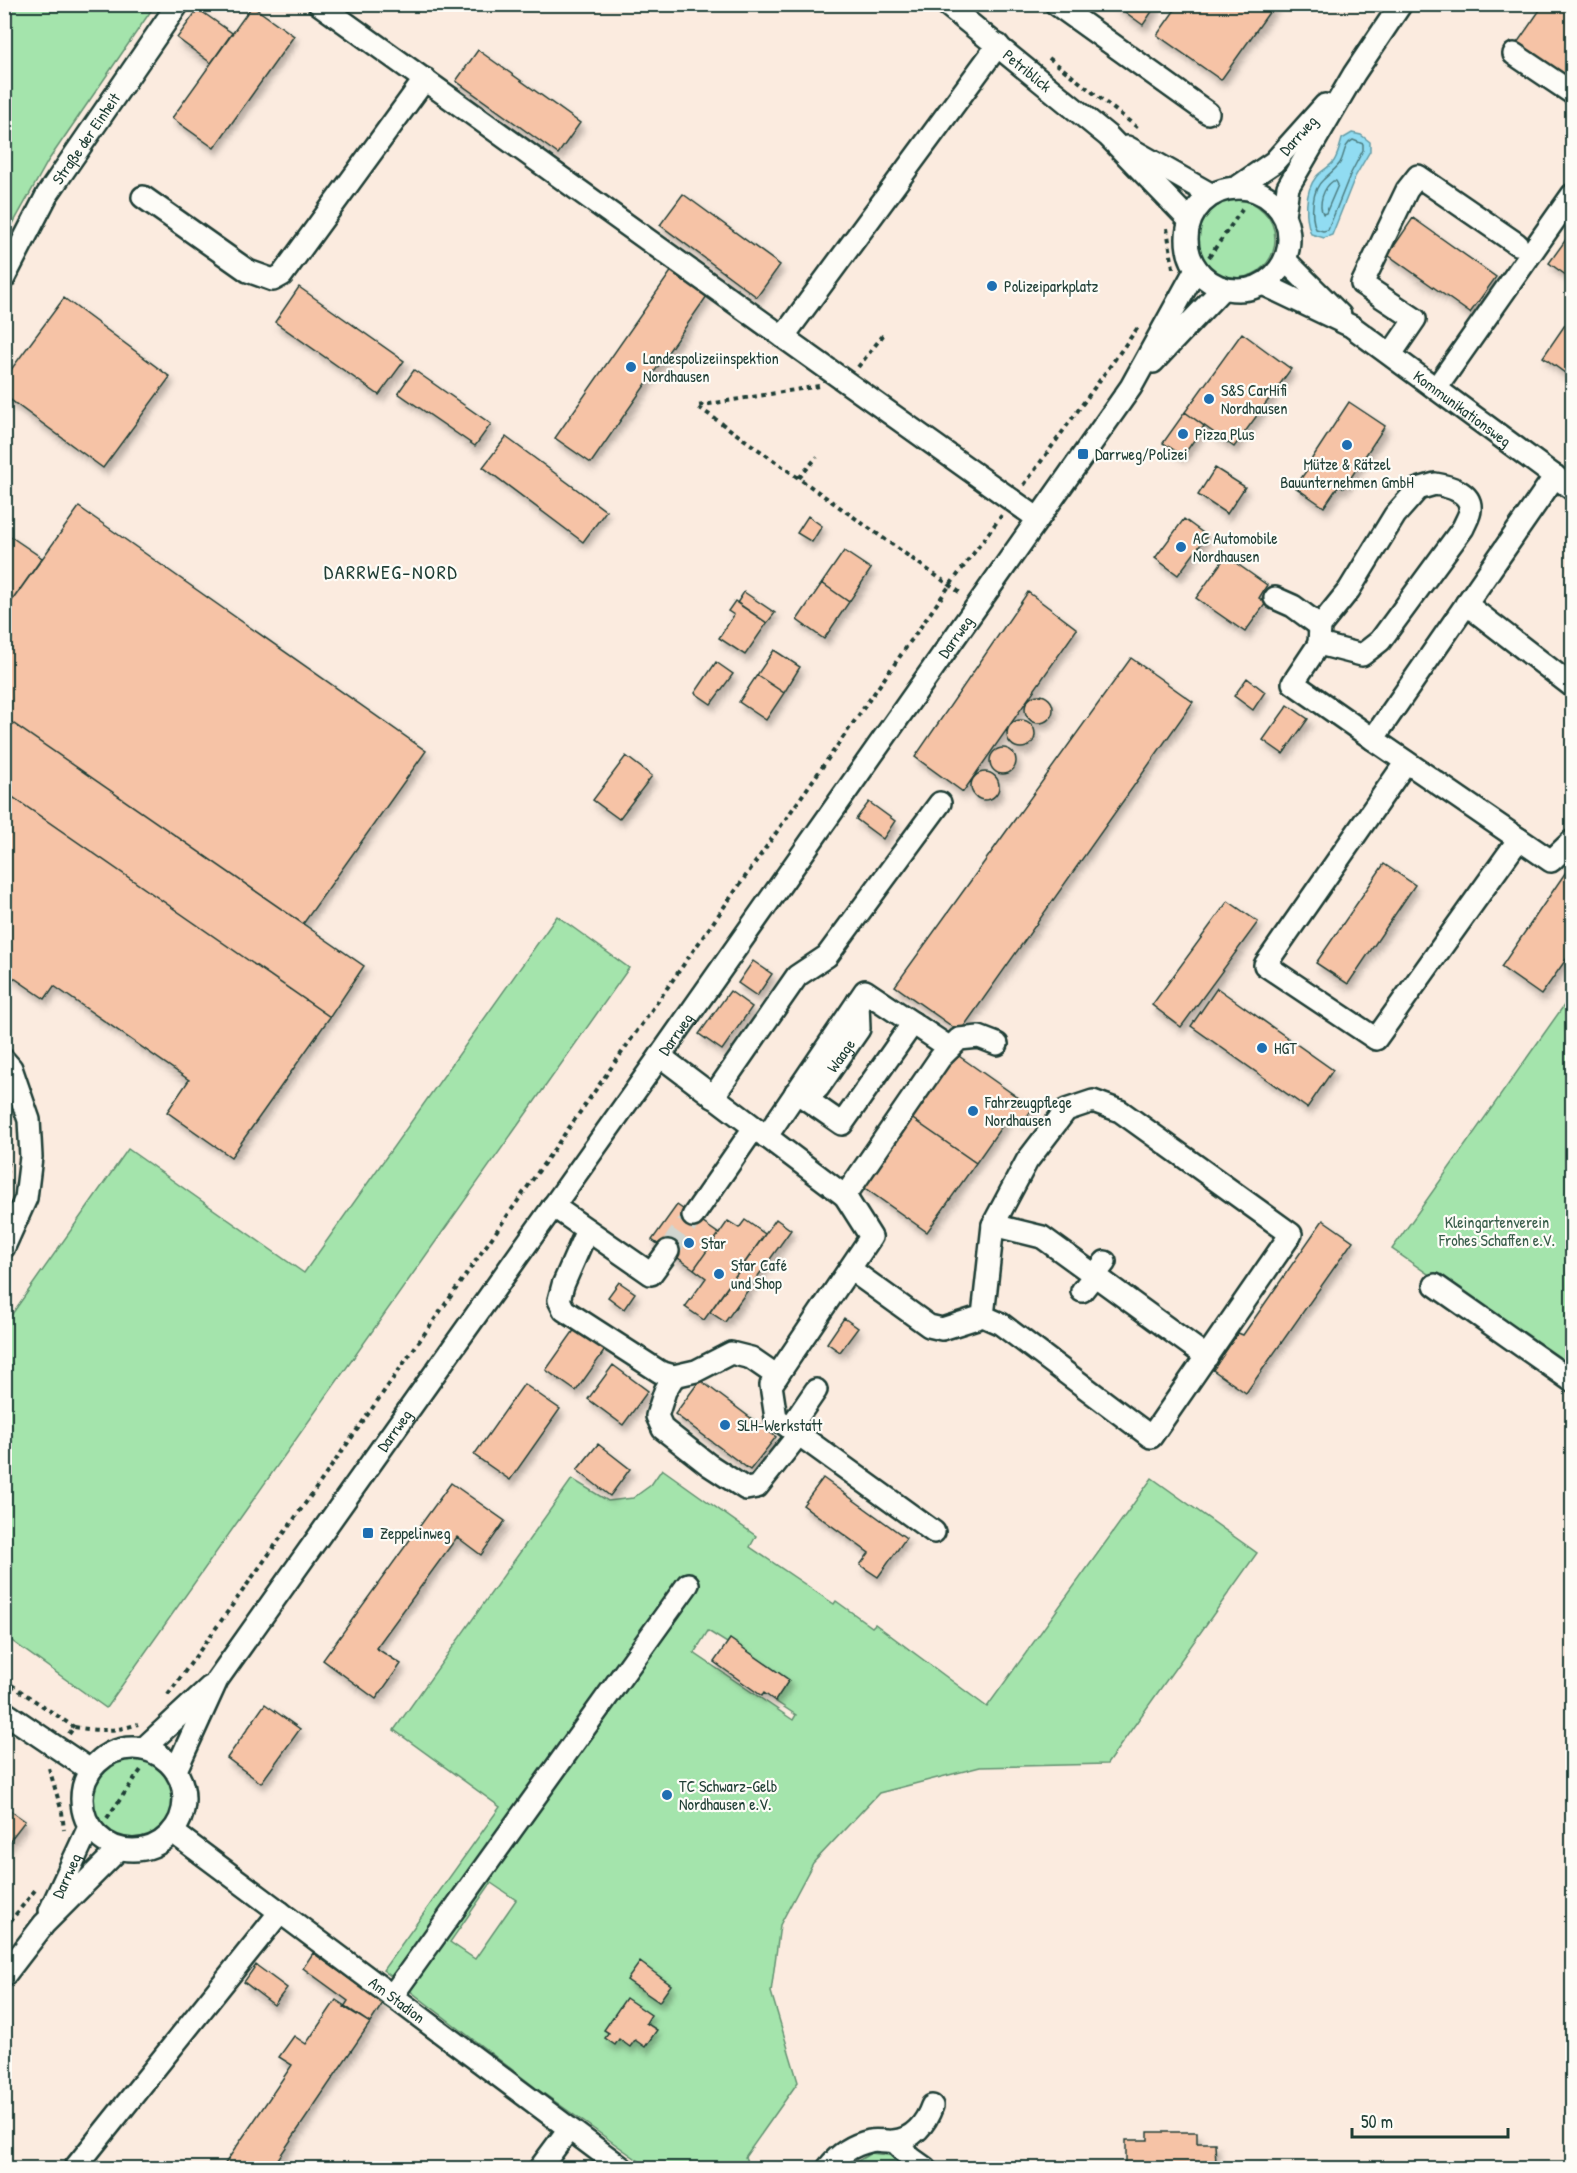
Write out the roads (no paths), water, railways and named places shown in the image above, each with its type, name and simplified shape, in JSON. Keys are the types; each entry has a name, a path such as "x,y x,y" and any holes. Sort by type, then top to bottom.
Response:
{"street":[{"name":"Straße der Einheit","path":"4,278 47,195 178,4"},
{"path":"319,4 1037,518"},
{"path":"1056,4 1208,113"},
{"name":"Darrweg","path":"1285,260 1289,245 1289,230 1284,215 1288,187 1354,74 1401,4"},
{"name":"Petriblick","path":"959,8 998,45 1108,136 1190,221"},
{"path":"783,337 998,45"},
{"path":"1514,54 1572,93"},
{"name":"Darrweg","path":"1212,195 1246,189 1274,162 1354,74"},
{"path":"143,197 248,271 273,280 282,274 425,79"},
{"name":"Petriblick","path":"1108,136 1212,195"},
{"path":"1391,354 1415,319 1362,284 1407,190 1418,176 1517,243"},
{"path":"1246,189 1272,200 1284,215"},
{"path":"1212,195 1200,205 1190,221 1187,244 1197,271 1211,283 1223,288 1251,289 1263,284 1276,274 1285,260"},
{"path":"1437,387 1572,195"},
{"name":"Kommunikationsweg","path":"1285,260 1351,326"},
{"name":"Darrweg","path":"148,1750 217,1680 660,1056 1131,387 1197,271"},
{"name":"Kommunikationsweg","path":"1263,284 1351,326 1437,387 1572,489"},
{"name":"Darrweg","path":"1131,387 1223,288"},
{"path":"1373,739 1555,476"},
{"path":"1275,598 1293,606 1319,635 1362,655 1380,640 1463,528 1470,510 1467,499 1452,487 1435,484 1418,489 1395,515 1319,635 1293,683 1551,861 1572,841"},
{"path":"1466,604 1572,686"},
{"path":"1406,762 1265,965 1376,1039 1519,839"},
{"path":"713,1097 797,976 826,956 940,803"},
{"path":"693,1216 760,1132 796,1092 865,991 950,1048"},
{"path":"796,1092 842,1124 913,1023"},
{"path":"845,1196 940,1058 959,1039 979,1037 997,1044"},
{"path":"660,1056 845,1196 871,1237 771,1385 776,1418 934,1532"},
{"path":"4,1060 11,1068 29,1120 31,1157 26,1198 4,1247"},
{"path":"849,1269 929,1326 942,1329 983,1316 1001,1324 1151,1437 1291,1234 1120,1111 1093,1101 1066,1110 1027,1161 993,1225 983,1316"},
{"path":"553,1206 651,1274 668,1251"},
{"path":"993,1225 1042,1237 1208,1357"},
{"path":"587,1230 563,1285 559,1300 564,1310 660,1372 674,1376 696,1371 731,1353 751,1358 777,1376"},
{"path":"1435,1285 1572,1381"},
{"path":"674,1376 665,1391 657,1416 663,1429 709,1465 746,1489 757,1487 794,1431 816,1390"},
{"path":"392,1996 688,1584"},
{"name":"Darrweg","path":"176,1770 217,1680"},
{"path":"4,1712 90,1770"},
{"path":"92,1831 82,1802 83,1785 90,1770 100,1759 113,1751 128,1748 148,1750 167,1760 176,1770 183,1785 184,1802 181,1818 173,1832 162,1842 134,1851 118,1849"},
{"name":"Darrweg","path":"4,1976 44,1924 118,1849 107,1845 92,1831 44,1924"},
{"name":"Am Stadion","path":"173,1832 622,2169"},
{"path":"75,2169 280,1912"},
{"path":"828,2169 849,2148 872,2140 895,2142 915,2133 927,2118 932,2106"},
{"path":"540,2169 569,2129"},
{"path":"895,2142 925,2169"}],"water":[{"path":"1352,133 1361,135 1370,142 1370,151 1355,177 1332,235 1324,238 1311,234 1307,205 1309,190 1318,175 1334,161 1342,139"}],"tunnel":[{"path":"668,1251 693,1216"}],"place":[{"name":"Polizeiparkplatz","path":"992,286"},
{"name":"Landespolizeiinspektion Nordhausen","path":"631,367"},
{"name":"S&S CarHifi Nordhausen","path":"1209,399"},
{"name":"Pizza Plus","path":"1183,434"},
{"name":"Mütze & Rätzel Bauunternehmen GmbH","path":"1347,445"},
{"name":"Darrweg/Polizei","path":"1083,454"},
{"name":"AC Automobile Nordhausen","path":"1181,547"},
{"name":"HGT","path":"1262,1048"},
{"name":"Fahrzeugpflege Nordhausen","path":"973,1111"},
{"name":"Star","path":"689,1243"},
{"name":"Star Café und Shop","path":"719,1274"},
{"name":"SLH-Werkstatt","path":"725,1425"},
{"name":"Zeppelinweg","path":"368,1533"},
{"name":"TC Schwarz-Gelb Nordhausen e.V.","path":"667,1795"}],"district":[{"name":"DARRWEG-NORD","path":"391,571"}],"park label":[{"name":"Kleingartenverein Frohes Schaffen e.V.","path":"1497,1231"}]}
